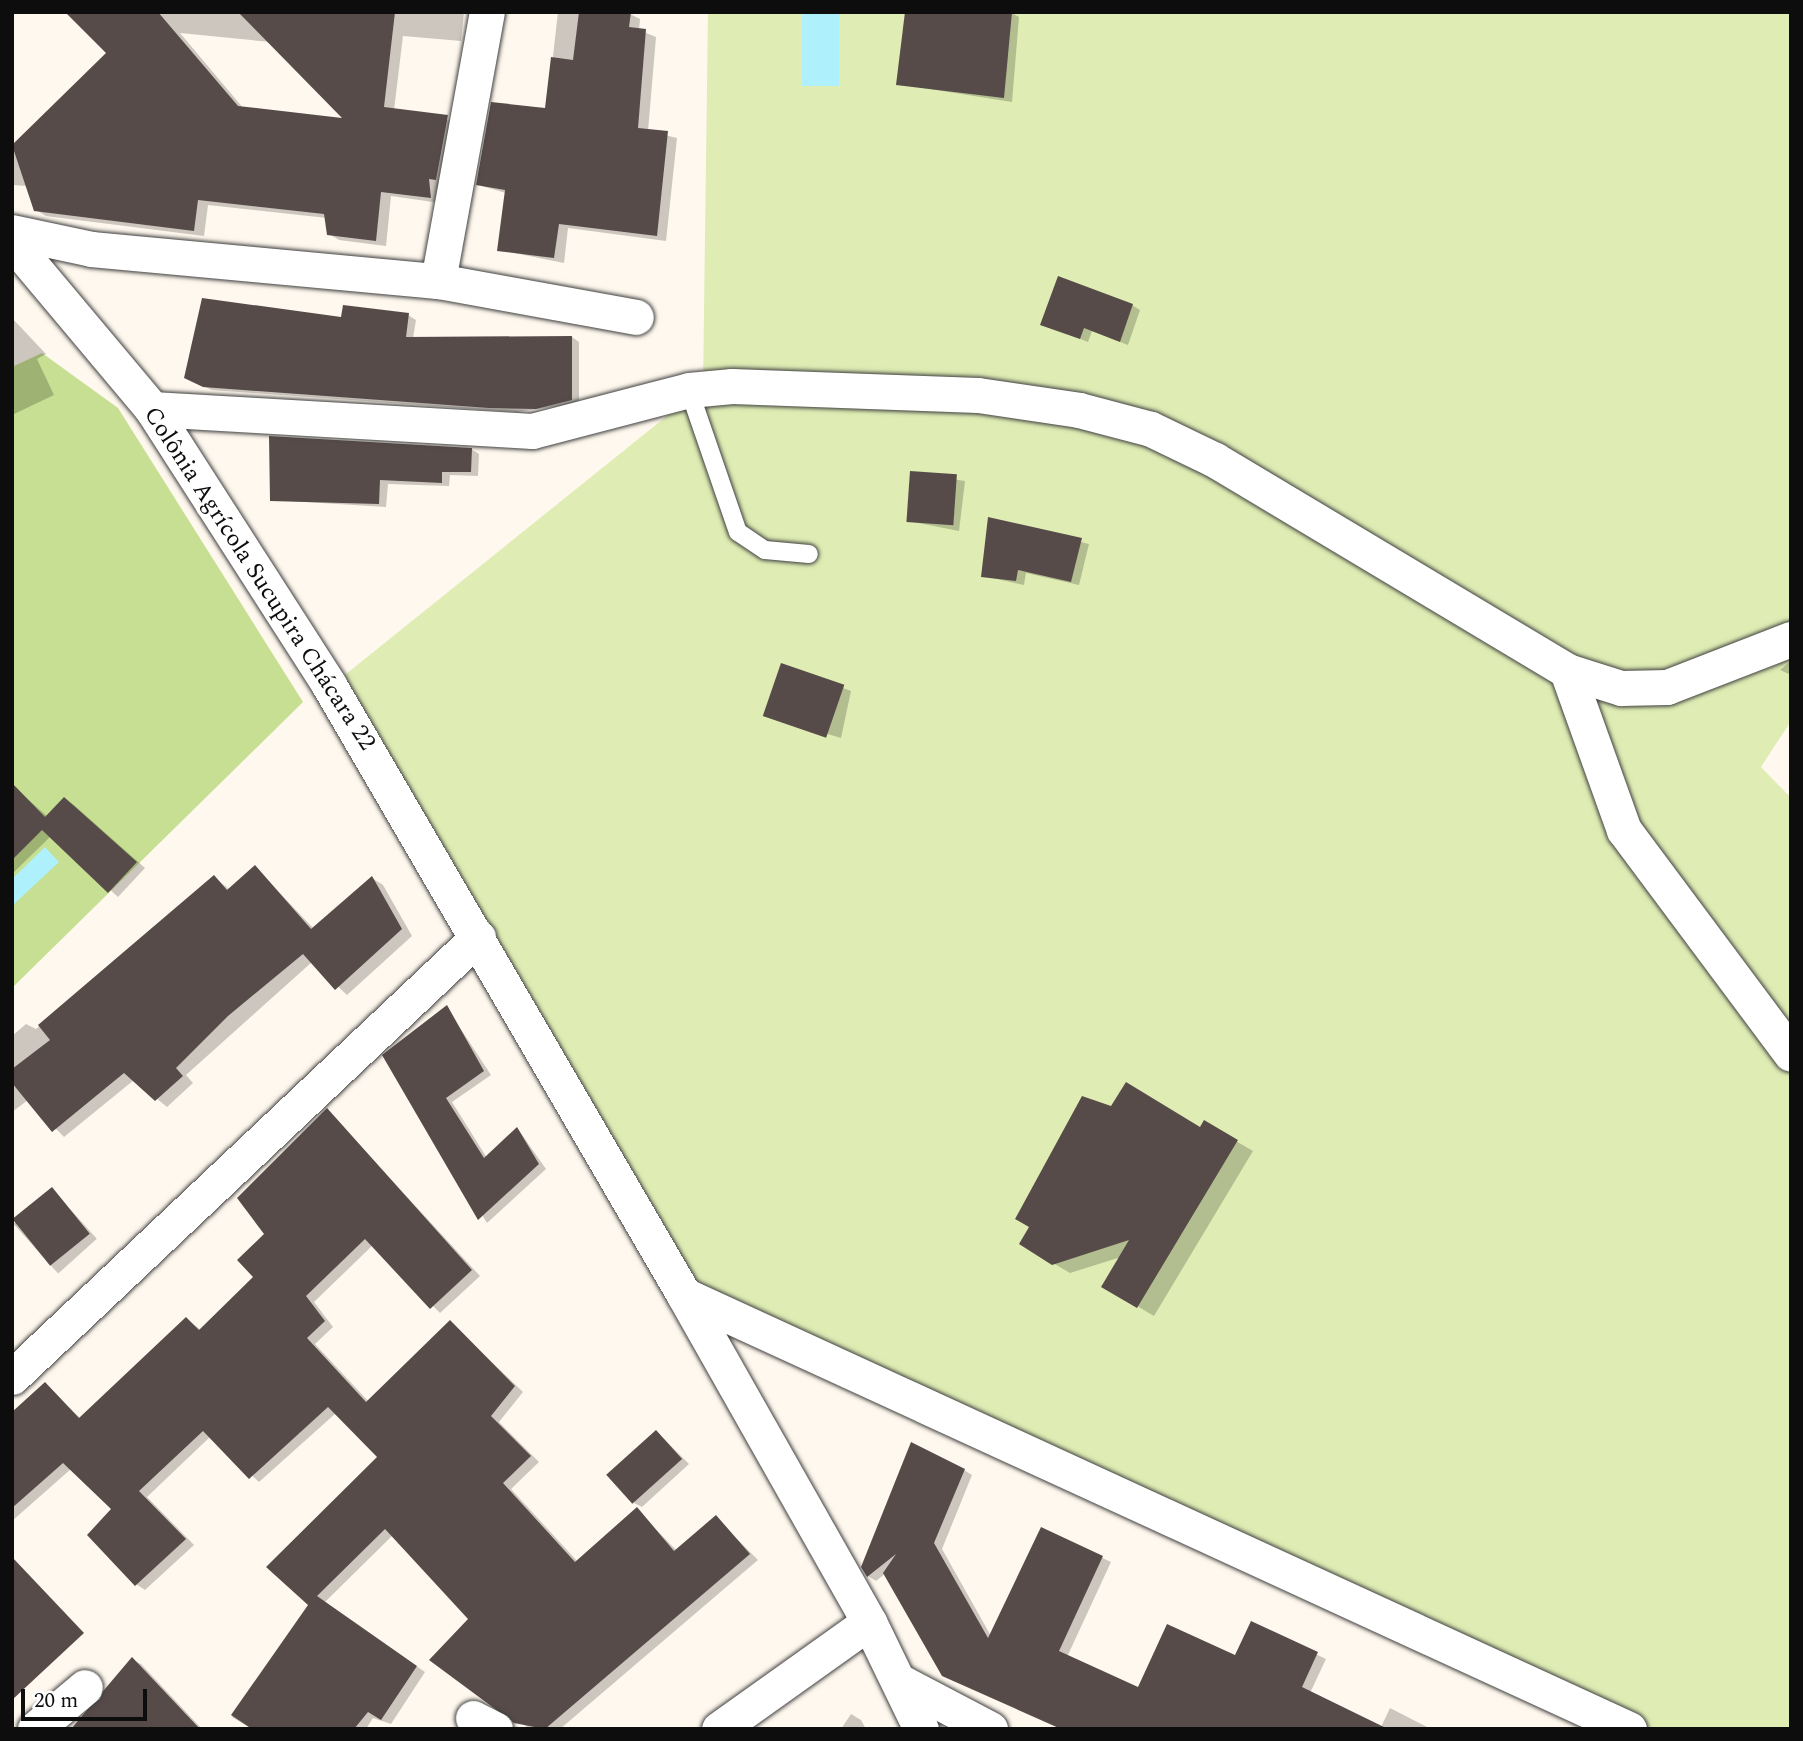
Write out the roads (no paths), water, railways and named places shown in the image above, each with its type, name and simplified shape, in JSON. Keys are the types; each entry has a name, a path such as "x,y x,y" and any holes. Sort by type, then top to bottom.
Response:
{"street":[{"path":"438,281 487,12"},
{"path":"12,232 92,249 438,281 636,317"},
{"name":"Colônia Agrícola Sucupira Chácara 22","path":"12,242 152,409 336,696 478,937 869,1622 900,1681 920,1729"},
{"path":"152,409 532,431 689,390 777,387 978,395 1079,410 1151,429 1215,460 1567,671 1621,688 1667,687 1791,639"},
{"path":"1567,671 1624,830 1791,1054"},
{"path":"12,1377 478,937"},
{"path":"684,1295 1629,1729"},
{"path":"719,1729 869,1622"},
{"path":"900,1681 990,1729"},
{"path":"36,1729 85,1687"}],"lane":[{"path":"689,390 738,532 765,550 809,554"}],"water":[{"path":"802,12 839,12 839,86 802,86"},
{"path":"45,847 59,862 12,906 12,879"}]}
